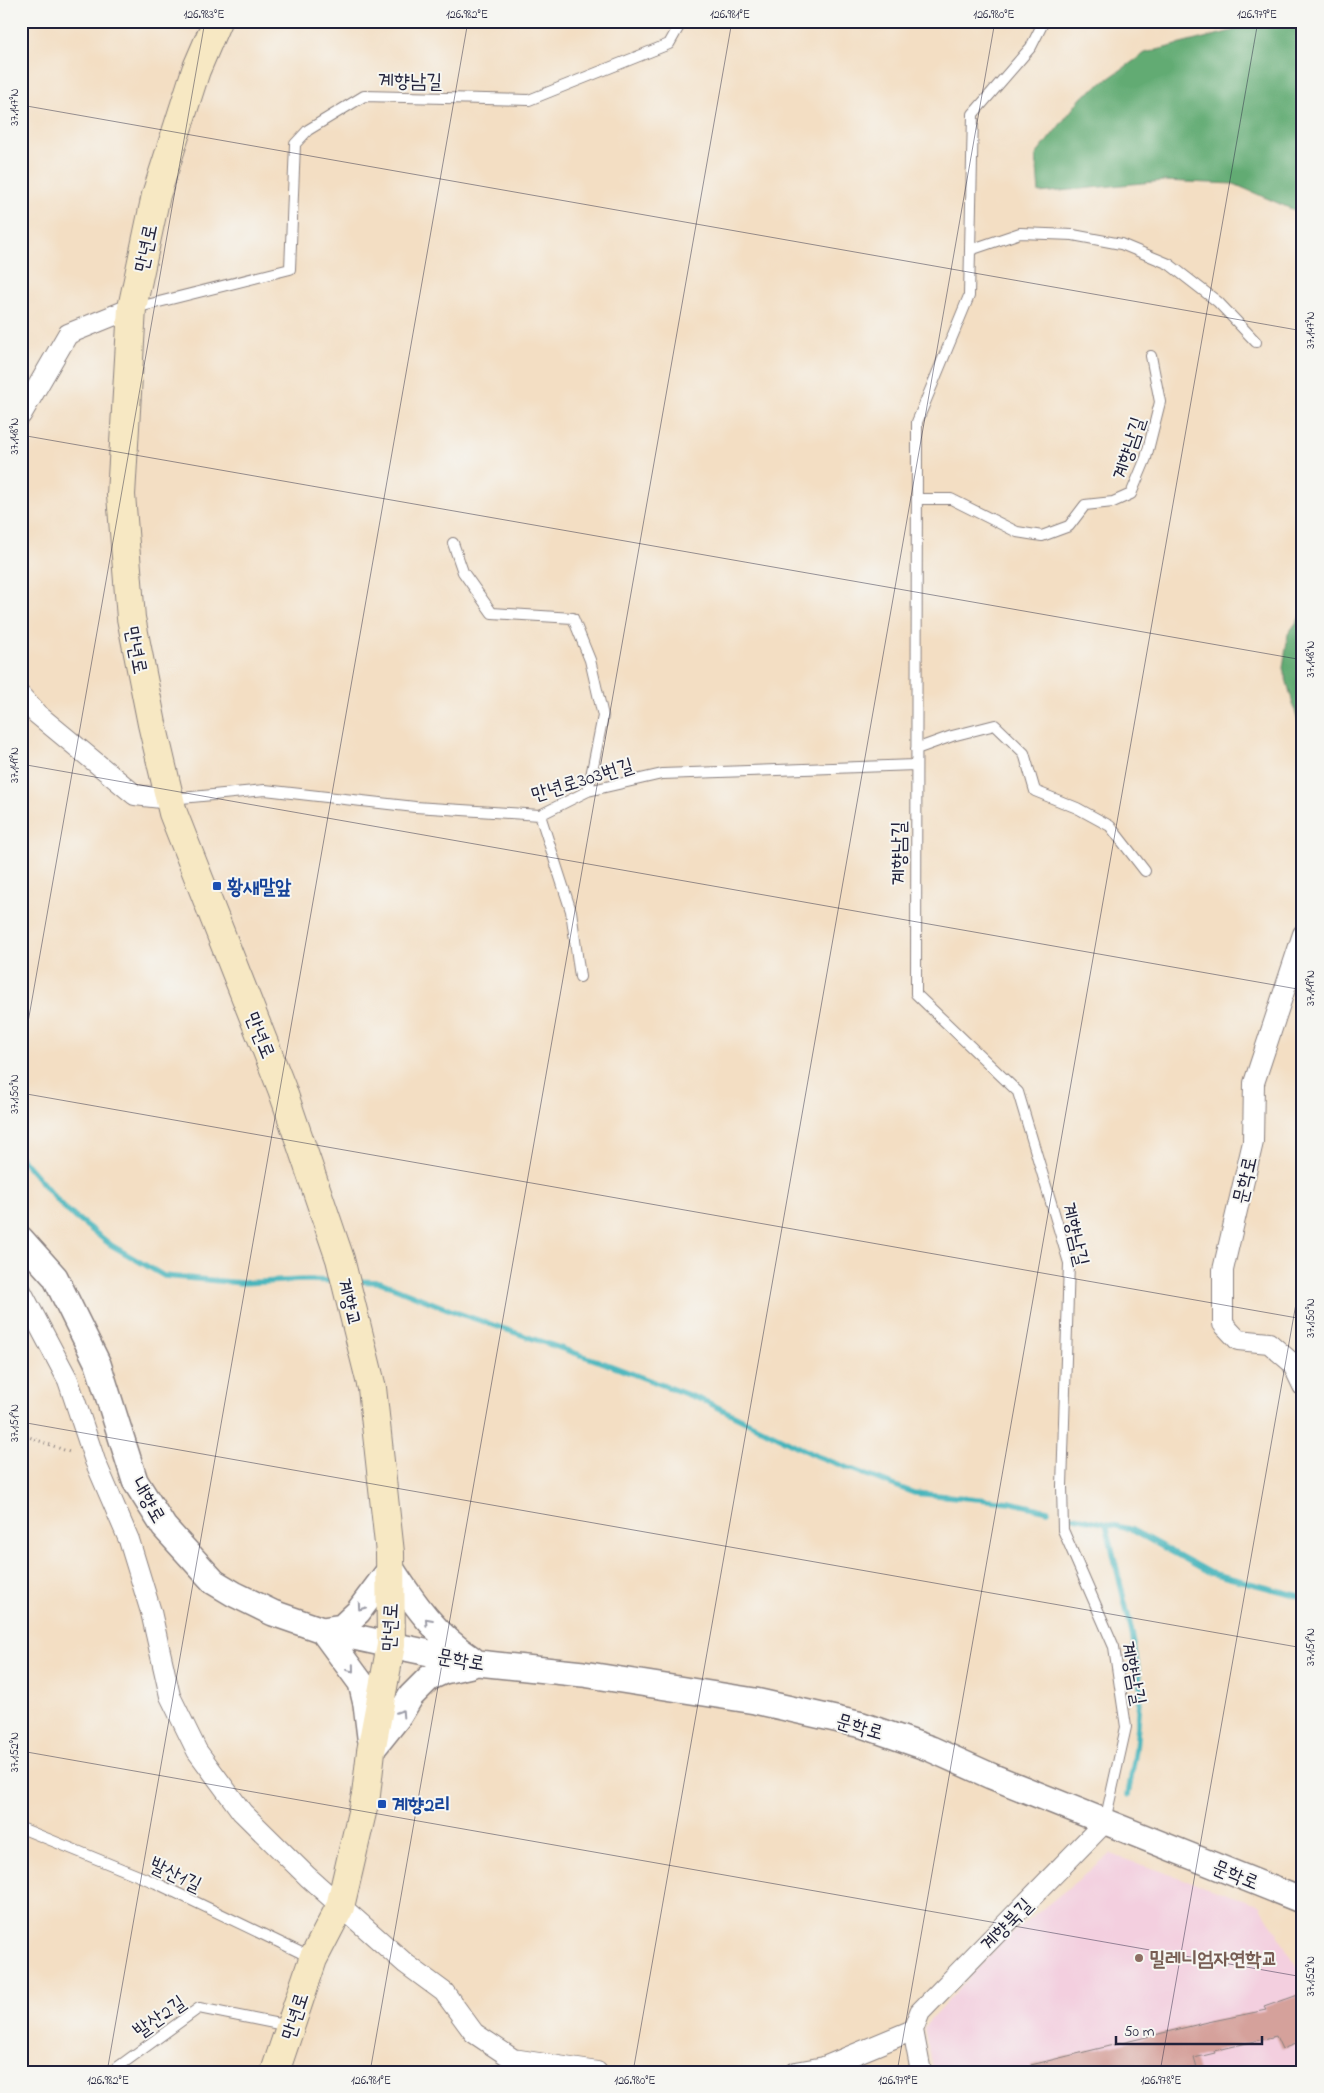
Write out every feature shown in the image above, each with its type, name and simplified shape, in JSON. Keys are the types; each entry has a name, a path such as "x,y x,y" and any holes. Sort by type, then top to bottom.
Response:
{"main road":[{"name":"만년로","path":"217,21 196,70 156,195 132,308 121,495 131,618 152,724 173,813 282,1089 340,1259"},
{"name":"계향교","path":"340,1259 361,1344"},
{"name":"만년로","path":"276,2072 312,1959 340,1907 366,1795 371,1752 391,1645 391,1568 372,1388 361,1344"}],"street":[{"path":"21,415 68,334 132,308"},
{"path":"21,696 37,714 135,794 170,799"},
{"name":"문학로","path":"1303,934 1254,1083 1253,1142 1223,1270 1223,1324 1238,1340 1268,1343 1292,1363 1303,1386"},
{"name":"내향로","path":"21,1239 55,1277 94,1355 136,1481 164,1527 214,1582 273,1613 322,1630 391,1645"},
{"path":"21,1291 68,1380 95,1461 129,1540 151,1612 170,1696 197,1751 242,1812 340,1907 406,1964 444,1992 474,2033 514,2068 597,2072"},
{"path":"371,1752 366,1704 361,1683 322,1630 342,1626 358,1612 391,1568 424,1617 444,1639 478,1663"},
{"name":"문학로","path":"391,1645 478,1663 583,1674 755,1701 862,1725 931,1749 991,1776 1303,1901"},
{"path":"371,1752 399,1716 411,1696 430,1678 444,1671 478,1663"},
{"name":"계향북길","path":"913,2030 920,2012 1105,1822"},
{"path":"796,2072 824,2067 913,2030 921,2072"}],"lane":[{"name":"계향남길","path":"132,308 290,269 295,144 308,130 364,96 528,100 669,44 682,21"},
{"name":"계향남길","path":"1044,21 1031,46 973,114 969,296 918,422 915,765 916,994 1018,1092 1069,1263 1062,1486 1063,1530 1114,1647 1126,1727 1105,1822"},
{"path":"970,250 1020,233 1073,235 1121,244 1170,264 1218,302 1256,342"},
{"name":"계향남길","path":"917,499 951,498 1017,532 1042,536 1069,526 1085,505 1112,502 1131,494 1146,458 1160,402 1151,356"},
{"path":"453,543 464,572 492,613 573,618 590,660 603,716 588,791"},
{"path":"916,749 952,736 995,725 1024,753 1034,791 1077,808 1110,826 1145,871"},
{"name":"만년로303번길","path":"170,799 265,790 416,807 540,815 588,791 662,774 915,765"},
{"path":"540,815 571,911 580,977"},
{"name":"발산1길","path":"21,1828 156,1883 312,1959"},
{"name":"발산2길","path":"111,2072 199,2008 290,2026"}],"path":[{"path":"21,1434 95,1461"}],"shaded area":[{"name":"밀레니엄자연학교","path":"1110,1854 1260,1905 1303,1977 1303,2072 933,2072 924,2027 1004,1940"}],"green space":[{"path":"1271,21 1303,21 1303,214 1234,184 1163,181 1039,193 1036,155 1082,97 1145,53"},
{"path":"1303,613 1303,739 1283,668 1288,634"}],"building":[{"path":"1298,1995 1303,2008 1303,2041 1282,2049 1276,2036 1214,2051 1215,2053 1194,2058 1198,2072 1032,2072 1031,2065 1208,2022 1266,2010 1264,2007"}],"waterway":[{"path":"21,1158 65,1209 111,1245 164,1276 242,1283 302,1280 338,1281"},
{"path":"353,1281 380,1282 458,1313 604,1363 707,1402 817,1456 914,1493 1010,1502 1048,1511"},
{"path":"1070,1516 1130,1529 1211,1573 1303,1597"},
{"path":"1106,1524 1132,1633 1141,1688 1136,1749 1128,1795"}],"place":[{"name":"황새말앞","path":"217,886"},
{"name":"계향2리","path":"382,1804"},
{"name":"밀레니엄자연학교","path":"1139,1958"}]}
